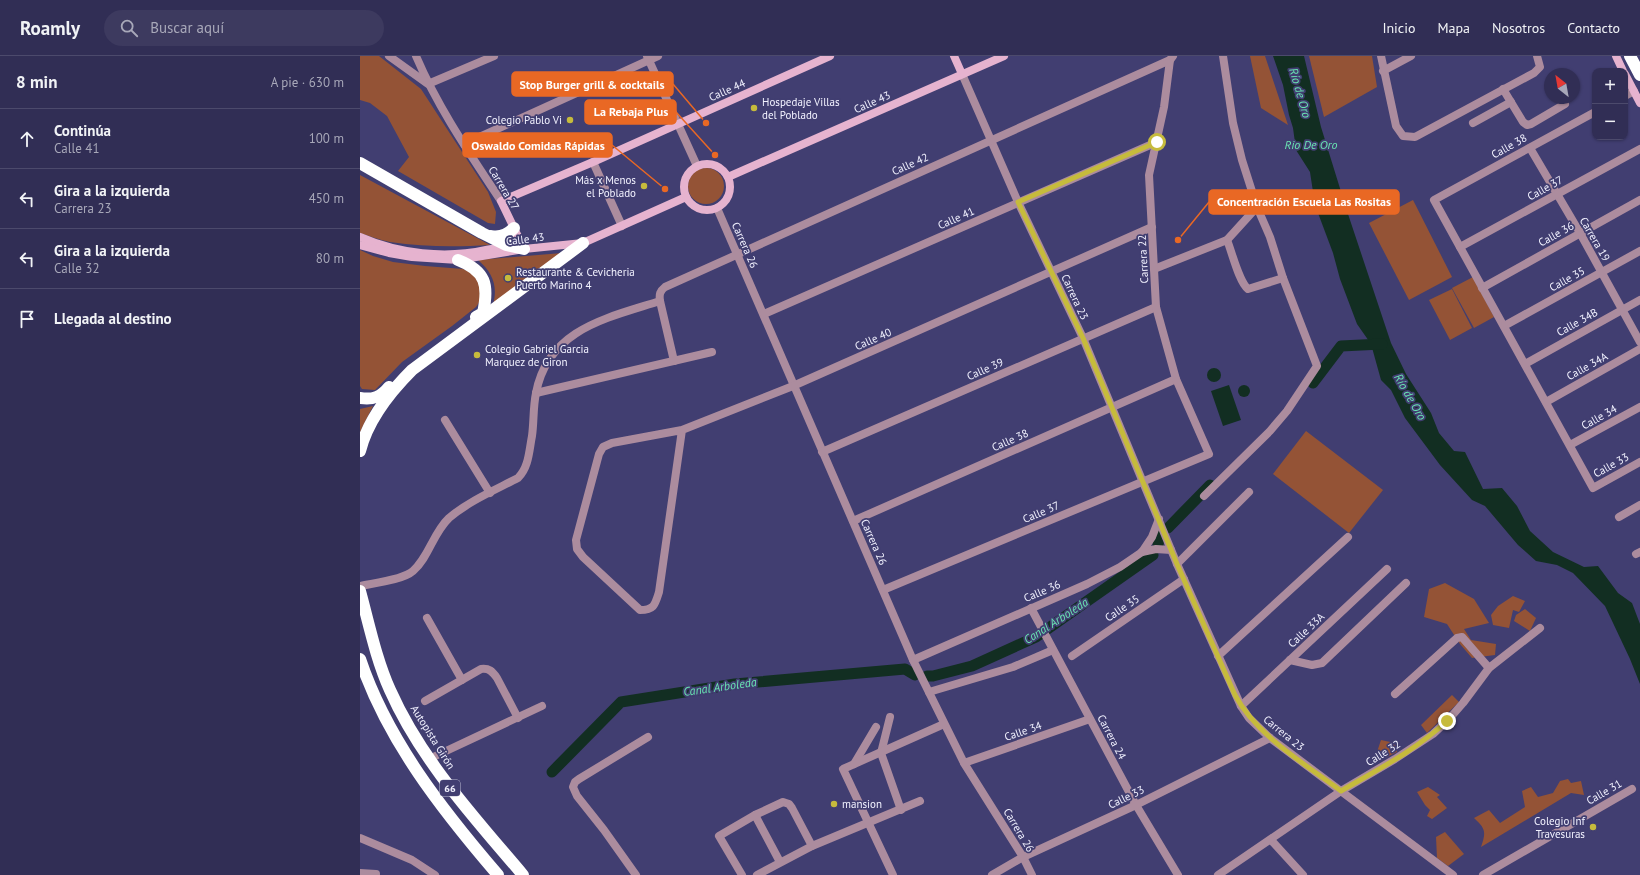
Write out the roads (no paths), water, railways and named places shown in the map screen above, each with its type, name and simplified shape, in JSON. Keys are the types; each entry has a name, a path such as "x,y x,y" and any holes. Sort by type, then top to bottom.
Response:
{"highway":[{"path":"1630,56 1640,75"},
{"path":"360,163 488,236 506,245 524,250"},
{"path":"488,236 494,237 505,235 514,228"},
{"path":"360,451 378,410 401,381 412,370 583,243"},
{"path":"360,398 376,398 383,394 399,374 425,351 453,330 483,313 486,298 483,279 480,274 470,265 458,260"},
{"name":"Autopista Girón","path":"360,591 384,676 408,726 429,759 462,803 523,875"},
{"name":"66","path":"360,659 384,716 406,752 434,794 472,845 498,875"}],"street":[{"path":"389,56 428,84 494,56"},
{"name":"Carrera 27","path":"416,56 428,84 464,144 501,201 524,250"},
{"path":"464,144 648,58 658,56"},
{"name":"Calle 44","path":"501,201 593,162 830,56"},
{"name":"Carrera 23","path":"954,56 1018,202 1083,338 1177,564 1241,706 1249,718 1270,738 1453,875"},
{"name":"Calle 43","path":"728,177 1004,56"},
{"path":"1204,496 1270,431 1288,411 1316,366 1283,278 1270,237 1257,207 1242,160 1234,123 1223,56"},
{"path":"1381,56 1396,126 1403,136 1415,137 1534,73 1540,67 1537,56"},
{"path":"1384,71 1411,56"},
{"path":"1616,56 1622,68"},
{"path":"648,58 696,166"},
{"name":"Calle 42","path":"660,301 661,290 665,286 1171,58"},
{"name":"Carrera 22","path":"1171,58 1164,107 1149,176 1156,307 1176,379 1209,454"},
{"path":"1628,80 1640,103"},
{"path":"1503,89 1527,125 1565,104"},
{"path":"1628,94 1634,91"},
{"path":"1473,123 1511,102"},
{"name":"Calle 38","path":"1460,247 1434,200 1592,114"},
{"name":"Calle 41","path":"764,314 1157,142"},
{"name":"Carrera 19","path":"1530,148 1580,233 1640,342"},
{"name":"Calle 37","path":"1460,247 1640,149"},
{"path":"593,162 622,226"},
{"path":"702,164 714,165 720,168 728,177 730,189 728,195 726,200 717,208 711,210 699,209 689,202 686,197 684,192 685,179 696,166 702,164"},
{"name":"Calle 43","path":"360,245 389,253 412,257 458,260 583,243 686,197"},
{"name":"Calle 36","path":"1482,288 1640,200"},
{"path":"1154,269 1227,240 1257,207"},
{"name":"Carrera 26","path":"717,208 913,660 964,763 1023,857 1032,875"},
{"name":"Calle 40","path":"682,430 659,592 655,605 648,610 640,610 583,557 577,549 576,540 599,454 604,447 612,443 682,430 793,386 1152,227"},
{"name":"Calle 43","path":"360,237 392,248 417,253 443,255 470,254 506,245 514,235 514,228"},
{"path":"1227,240 1245,287 1248,289 1283,278"},
{"path":"1460,247 1570,445"},
{"name":"Calle 35","path":"1504,326 1640,251"},
{"name":"Calle 34B","path":"1525,364 1640,300"},
{"path":"360,586 403,576 412,572 419,564 435,535 448,519 465,505 518,478 524,473 532,431 536,393 543,370 552,353 569,338 595,322 660,301 674,361"},
{"name":"Calle 39","path":"822,452 1156,307"},
{"name":"Calle 34A","path":"1546,402 1640,350"},
{"path":"536,393 712,352"},
{"name":"Calle 38","path":"853,521 1176,379"},
{"name":"Calle 34","path":"1570,445 1640,407"},
{"path":"445,420 490,493"},
{"name":"Calle 33","path":"1570,445 1592,488 1640,462"},
{"name":"Calle 37","path":"883,590 1143,480 1209,454"},
{"path":"1177,564 1249,492"},
{"path":"1619,518 1640,505"},
{"name":"Calle 36","path":"913,660 1032,610 1106,575 1142,552 1152,537 1159,519"},
{"path":"1218,656 1348,537"},
{"path":"1142,552 1156,549 1171,550"},
{"name":"Calle 33A","path":"1241,706 1387,569"},
{"name":"Calle 35","path":"1072,656 1184,579"},
{"path":"1290,660 1312,665 1322,663 1406,583"},
{"name":"Carrera 24","path":"1032,610 1136,805 1178,875"},
{"path":"427,618 462,680"},
{"name":"Calle 32","path":"1218,875 1341,791 1395,759 1433,734 1463,703 1489,668 1540,628"},
{"path":"1395,694 1457,638 1462,637 1489,668"},
{"path":"929,692 1013,667 1053,649"},
{"path":"424,701 480,670 487,668 493,672 518,718"},
{"path":"429,759 542,706"},
{"path":"890,717 881,753 901,810"},
{"name":"Calle 34","path":"964,763 1090,719"},
{"path":"893,875 843,769 944,724"},
{"path":"854,764 876,727"},
{"path":"633,874 604,830 577,796 573,787 575,782 579,779 648,737"},
{"name":"Calle 33","path":"992,875 1023,857 1136,805 1270,738"},
{"name":"Calle 31","path":"1483,875 1632,789"},
{"path":"757,875 812,846 920,801"},
{"path":"742,875 719,836 783,802 789,804 792,808 812,846"},
{"path":"756,815 780,862"},
{"path":"360,838 412,860 435,875"},
{"path":"1271,840 1303,875"},
{"path":"360,873 376,874"}],"water":[{"name":"Rio De Oro","path":"1273,56 1304,56 1321,127 1391,343 1406,374 1431,413 1439,433 1454,451 1465,452 1483,489 1502,488 1517,506 1530,531 1553,552 1584,567 1598,566 1618,593 1632,603 1640,624 1640,684 1605,606 1573,573 1557,565 1536,561 1518,545 1485,506 1472,500 1440,465 1405,418 1391,390 1381,380 1371,344 1357,324 1340,279 1333,253 1315,205 1310,172 1296,150 1293,128 1283,85"},
{"path":"1211,368 1217,368 1221,372 1221,378 1217,382 1211,382 1207,378 1207,372"},
{"path":"1229,385 1241,420 1223,426 1211,391"},
{"path":"1242,385 1246,385 1250,391 1246,397 1242,397 1238,393 1238,389"}],"waterway":[{"name":"Canal Arboleda","path":"1313,383 1341,346 1382,344"},
{"name":"Canal Arboleda","path":"1168,528 1210,485"},
{"name":"Canal Arboleda","path":"1158,544 1160,535"},
{"name":"Canal Arboleda","path":"927,676 933,676 972,666 1036,637 1153,555"},
{"name":"Canal Arboleda","path":"552,772 621,702 735,684 905,669 915,675"}],"place":[{"name":"Hospedaje Villas del Poblado","path":"754,108"},
{"name":"Colegio Pablo Vi","path":"570,120"},
{"name":"Stop Burger grill & cocktails","path":"706,123"},
{"name":"La Rebaja Plus","path":"715,155"},
{"name":"Más x Menos el Poblado","path":"644,186"},
{"name":"Oswaldo Comidas Rápidas","path":"665,189"},
{"name":"Concentración Escuela Las Rositas","path":"1178,240"},
{"name":"Restaurante & Cevicheria Puerto Marino 4","path":"508,278"},
{"name":"Colegio Gabriel Garcia Marquez de Giron","path":"477,355"},
{"name":"mansion","path":"834,804"},
{"name":"Colegio Inf Travesuras","path":"1593,827"}],"water label":[{"name":"Río de Oro","path":"1300,93"},
{"name":"Río de Oro","path":"1410,397"}]}
